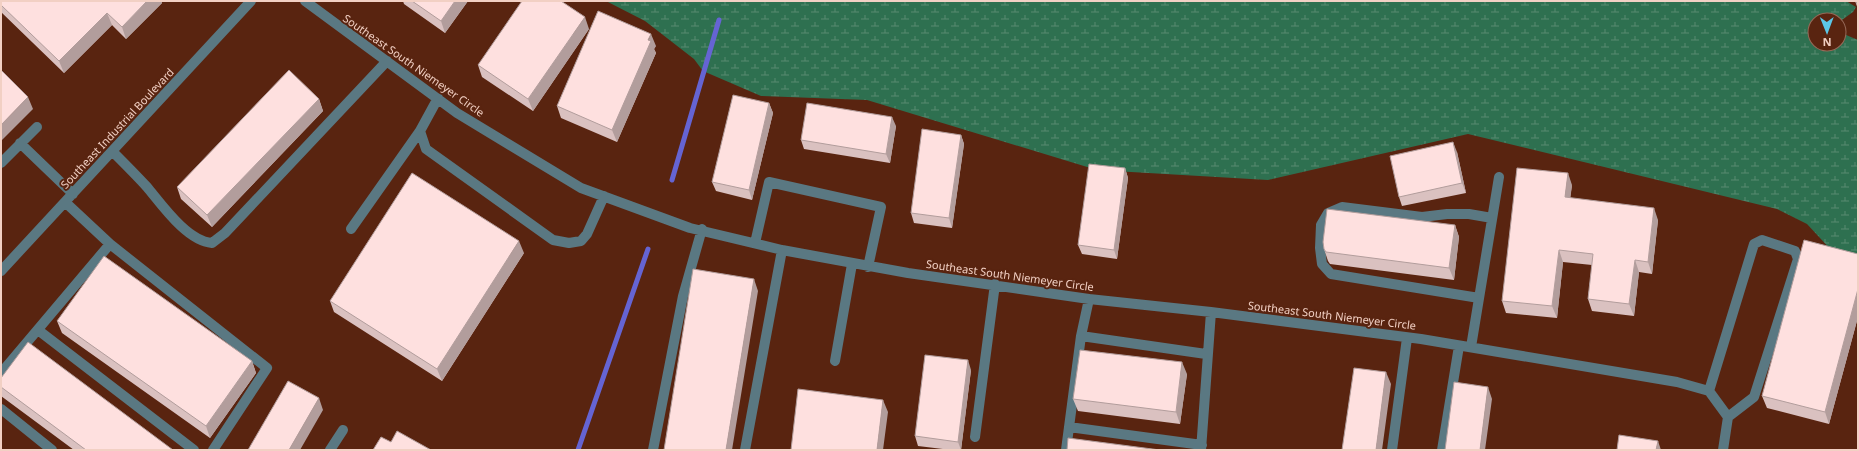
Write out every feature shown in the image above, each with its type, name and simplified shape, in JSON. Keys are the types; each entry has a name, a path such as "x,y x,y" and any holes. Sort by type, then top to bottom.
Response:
{"street":[{"name":"Southeast Industrial Boulevard","path":"1,271 251,1"},
{"name":"Southeast South Niemeyer Circle","path":"305,1 458,113 581,188 690,228 782,250 868,267 995,284 1089,299 1211,312 1407,338 1677,382 1709,391"},
{"path":"112,151 148,188 161,206 188,231 205,242 212,243 225,233 387,61"},
{"path":"351,229 420,131 438,98"},
{"path":"1,162 37,127"},
{"path":"420,131 426,149 553,240 569,243 581,242 587,234 604,196"},
{"path":"20,143 73,194"},
{"path":"1471,348 1499,177"},
{"path":"755,243 769,182 882,207 868,267"},
{"path":"65,202 110,244 267,368 213,450"},
{"path":"1479,298 1331,274 1322,264 1320,248 1321,225 1328,213 1342,207 1422,217 1462,214 1492,218"},
{"path":"653,450 683,296 702,230"},
{"path":"1723,450 1728,417 1754,397 1798,258 1795,251 1762,240 1754,244 1709,391 1728,417"},
{"path":"1,373 110,244"},
{"path":"745,450 782,250"},
{"path":"835,361 852,264"},
{"path":"975,437 995,284"},
{"path":"1066,450 1081,336 1089,299"},
{"path":"1069,427 1201,447 1206,354 1211,312"},
{"path":"38,330 194,450"},
{"path":"1081,336 1206,354"},
{"path":"1392,450 1407,338"},
{"path":"1442,450 1459,346"},
{"path":"1,409 52,450"},
{"path":"330,450 342,430"}],"green space":[{"path":"606,1 1846,1 1856,7 1853,12 1847,16 1847,12 1807,12 1807,52 1847,52 1847,35 1858,40 1858,279 1807,224 1777,209 1468,134 1268,180 1097,170 867,100 761,96 703,71 694,59 645,21"}],"building":[{"path":"1,1 147,1 122,27 107,13 59,61 1,5"},
{"path":"412,1 455,1 441,21"},
{"path":"522,1 561,1 585,17 528,99 478,65"},
{"path":"598,11 651,34 648,40 651,41 612,130 557,106"},
{"path":"1,70 28,97 1,125"},
{"path":"289,70 319,99 207,215 177,187"},
{"path":"733,95 769,103 749,190 712,182"},
{"path":"807,103 892,117 886,154 801,140"},
{"path":"922,129 961,135 949,218 911,213"},
{"path":"1453,142 1462,183 1399,197 1390,156"},
{"path":"1089,164 1125,168 1114,250 1078,245"},
{"path":"1517,168 1568,173 1565,197 1654,208 1648,262 1635,260 1629,304 1588,299 1593,254 1559,250 1552,306 1502,301"},
{"path":"412,173 519,241 437,369 330,301"},
{"path":"1327,209 1455,225 1449,268 1326,252 1323,242"},
{"path":"1804,240 1858,254 1858,289 1825,412 1762,396"},
{"path":"104,256 252,361 206,426 57,321"},
{"path":"693,269 754,279 726,450 664,450"},
{"path":"28,342 173,450 86,450 1,387 1,378"},
{"path":"1080,350 1182,362 1176,412 1073,399"},
{"path":"925,355 968,360 958,442 915,436"},
{"path":"1354,368 1386,372 1376,450 1342,450"},
{"path":"288,381 319,398 289,450 248,450"},
{"path":"1454,382 1488,387 1480,450 1445,450"},
{"path":"798,389 883,400 877,450 791,450"},
{"path":"397,431 431,450 373,450 381,437 391,442"},
{"path":"1619,435 1658,441 1656,450 1617,450"},
{"path":"1068,438 1160,450 1067,450"}],"waterway":[{"path":"672,180 719,20"},
{"path":"578,450 648,249"}]}
